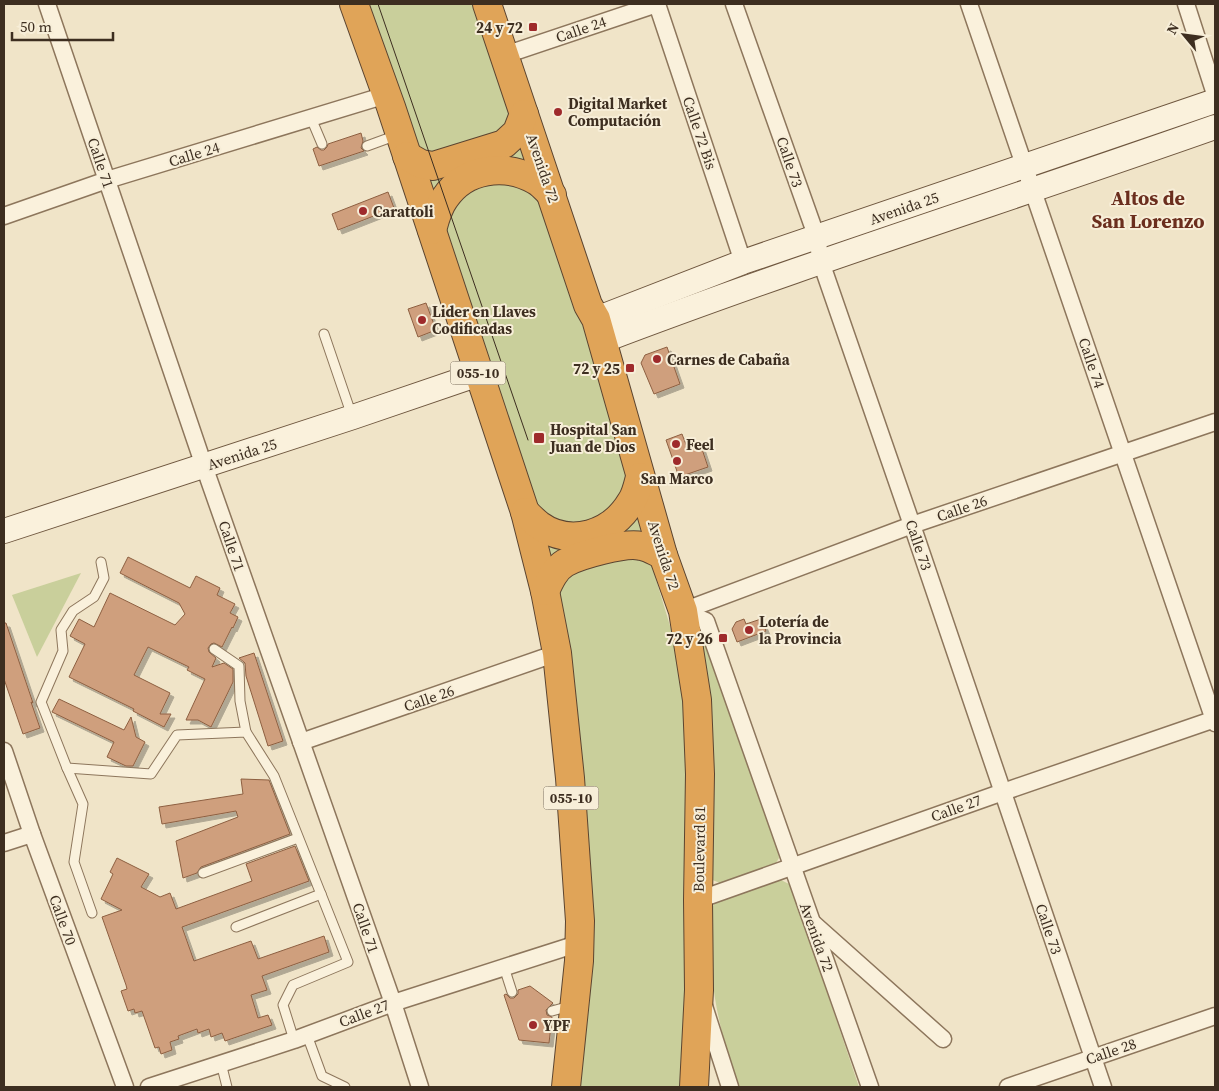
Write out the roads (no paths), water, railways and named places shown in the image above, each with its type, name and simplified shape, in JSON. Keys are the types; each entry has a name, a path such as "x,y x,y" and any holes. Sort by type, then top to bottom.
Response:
{"highway":[{"name":"055-10","path":"354,4 432,230 525,512 545,591 557,653 570,778 580,921 580,943 564,1008 566,1087"},
{"name":"Avenida 72","path":"487,4 588,305 599,330 663,555 683,612"},
{"path":"403,145 421,164 433,166 504,144 517,132 524,114"},
{"path":"432,230 436,214 444,198 454,187 476,174 497,169 518,172 537,181 552,195"},
{"path":"525,512 539,525 557,534 586,536 600,532 619,520 632,501 640,477"},
{"path":"545,591 554,574 565,563 606,550 629,544 642,546 663,555"},
{"name":"Boulevard 81","path":"683,612 697,700 700,774 699,990 694,1087"}],"main road":[{"name":"Avenida 25","path":"599,330 744,262 1215,101"},
{"name":"Avenida 25","path":"599,330 820,262 1033,191 1215,127"},
{"name":"Avenida 25","path":"4,531 479,374"}],"street":[{"name":"Calle 71","path":"47,4 204,466 393,1002 420,1087"},
{"name":"Calle 24","path":"505,55 657,4"},
{"name":"Calle 72 Bis","path":"657,4 744,262"},
{"name":"Calle 73","path":"734,4 817,238 820,262 912,525 1103,1087"},
{"name":"Calle 74","path":"968,4 1215,721"},
{"path":"1186,4 1215,94"},
{"name":"Calle 24","path":"4,216 107,180 386,95"},
{"name":"Calle 26","path":"683,612 912,525 1215,422"},
{"name":"Avenida 72","path":"683,612 706,621 870,1087"},
{"name":"Calle 26","path":"301,742 557,653"},
{"name":"Calle 27","path":"698,900 1002,792 1215,721"},
{"name":"Calle 70","path":"4,751 32,834 125,1087"},
{"path":"4,843 32,834"},
{"path":"810,920 943,1039"},
{"name":"Calle 27","path":"149,1087 301,1037 393,1002 580,943"},
{"path":"699,990 730,1087"},
{"name":"Calle 28","path":"1008,1087 1215,1016"}],"lane":[{"path":"311,118 322,144"},
{"path":"367,146 403,145"},
{"path":"324,334 353,417"},
{"path":"92,913 74,862 83,804 41,702 63,650 61,630 73,611 94,597 104,578 101,562"},
{"path":"214,649 239,666 240,701 246,732 274,776 348,962 293,985 284,1004 322,1076 345,1087"},
{"path":"67,768 151,774 177,735 246,732"},
{"path":"203,873 298,838"},
{"path":"236,926 321,894"},
{"path":"504,967 512,992"},
{"path":"221,1063 227,1087"}],"tram line":[{"path":"378,4 528,440"}],"place":[{"name":"24 y 72","path":"533,27"},
{"name":"Digital Market Computación","path":"558,112"},
{"name":"Carattoli","path":"363,211"},
{"name":"Lider en Llaves Codificadas","path":"422,320"},
{"name":"Carnes de Cabaña","path":"657,359"},
{"name":"72 y 25","path":"630,368"},
{"name":"Hospital San Juan de Dios","path":"539,438"},
{"name":"Feel","path":"676,444"},
{"name":"San Marco","path":"677,461"},
{"name":"Lotería de la Provincia","path":"749,630"},
{"name":"72 y 26","path":"723,638"},
{"name":"YPF","path":"533,1025"}],"district":[{"name":"Altos de San Lorenzo","path":"1148,210"}]}
